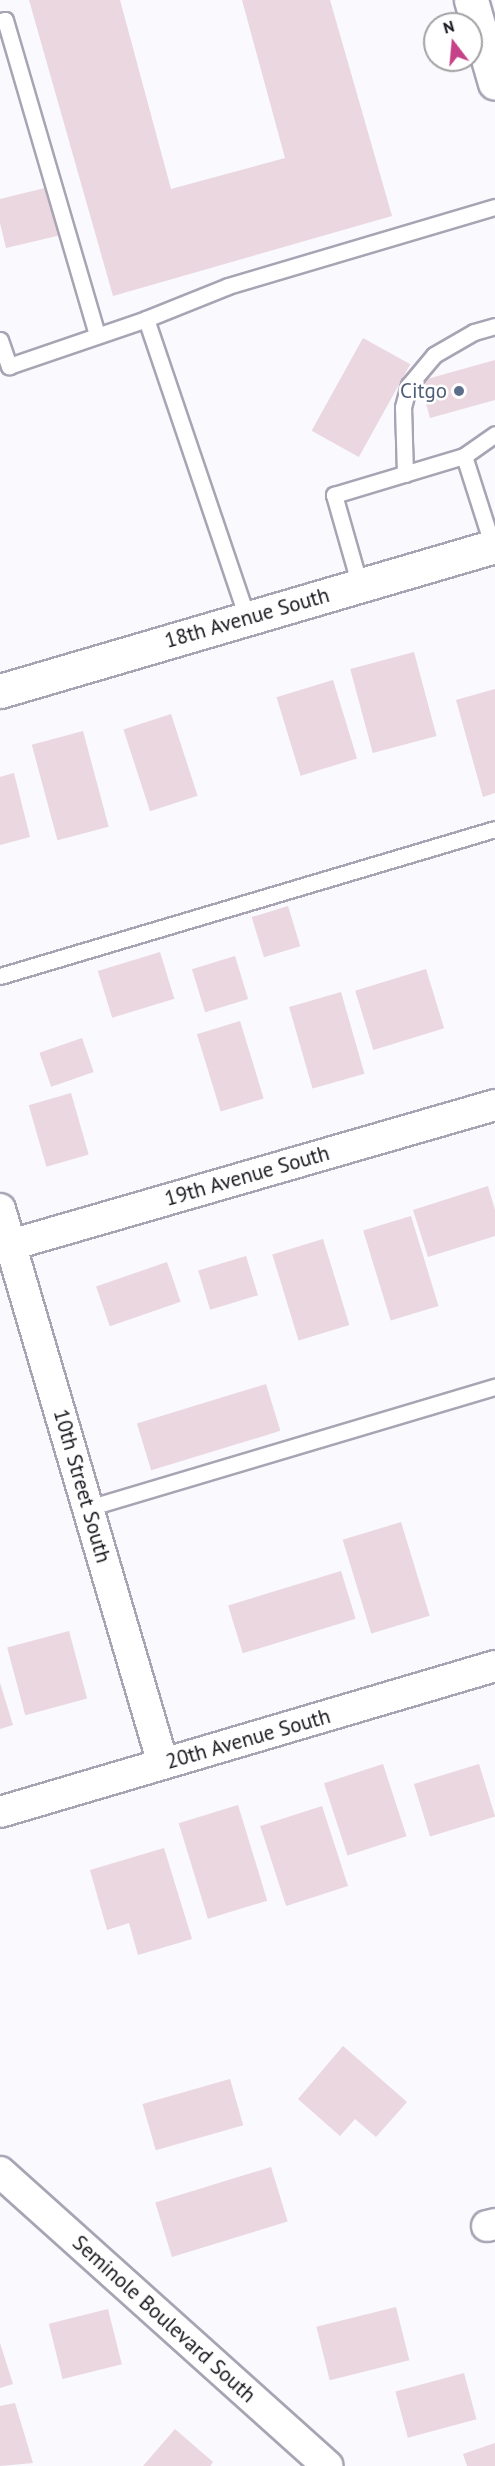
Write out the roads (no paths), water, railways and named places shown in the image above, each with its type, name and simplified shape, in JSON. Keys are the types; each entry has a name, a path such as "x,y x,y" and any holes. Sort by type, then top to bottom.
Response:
{"street":[{"path":"471,0 495,82"},
{"name":"18th Avenue South","path":"0,691 247,617 494,547"},
{"name":"19th Avenue South","path":"5,1246 495,1105"},
{"name":"10th Street South","path":"0,1209 5,1246 88,1508 163,1764"},
{"name":"20th Avenue South","path":"0,1812 495,1666"},
{"name":"Seminole Boulevard South","path":"0,2172 328,2466"}],"lane":[{"path":"0,21 4,20 98,334"},
{"path":"0,340 9,366 146,319 228,286 495,207"},
{"path":"146,319 247,617"},
{"path":"405,474 403,406 409,384 434,355 474,332 495,326"},
{"path":"360,586 334,495 464,456 495,434"},
{"path":"464,456 494,547"},
{"path":"0,976 495,829"},
{"path":"88,1508 495,1387"}],"place":[{"name":"Citgo","path":"459,391"}]}
